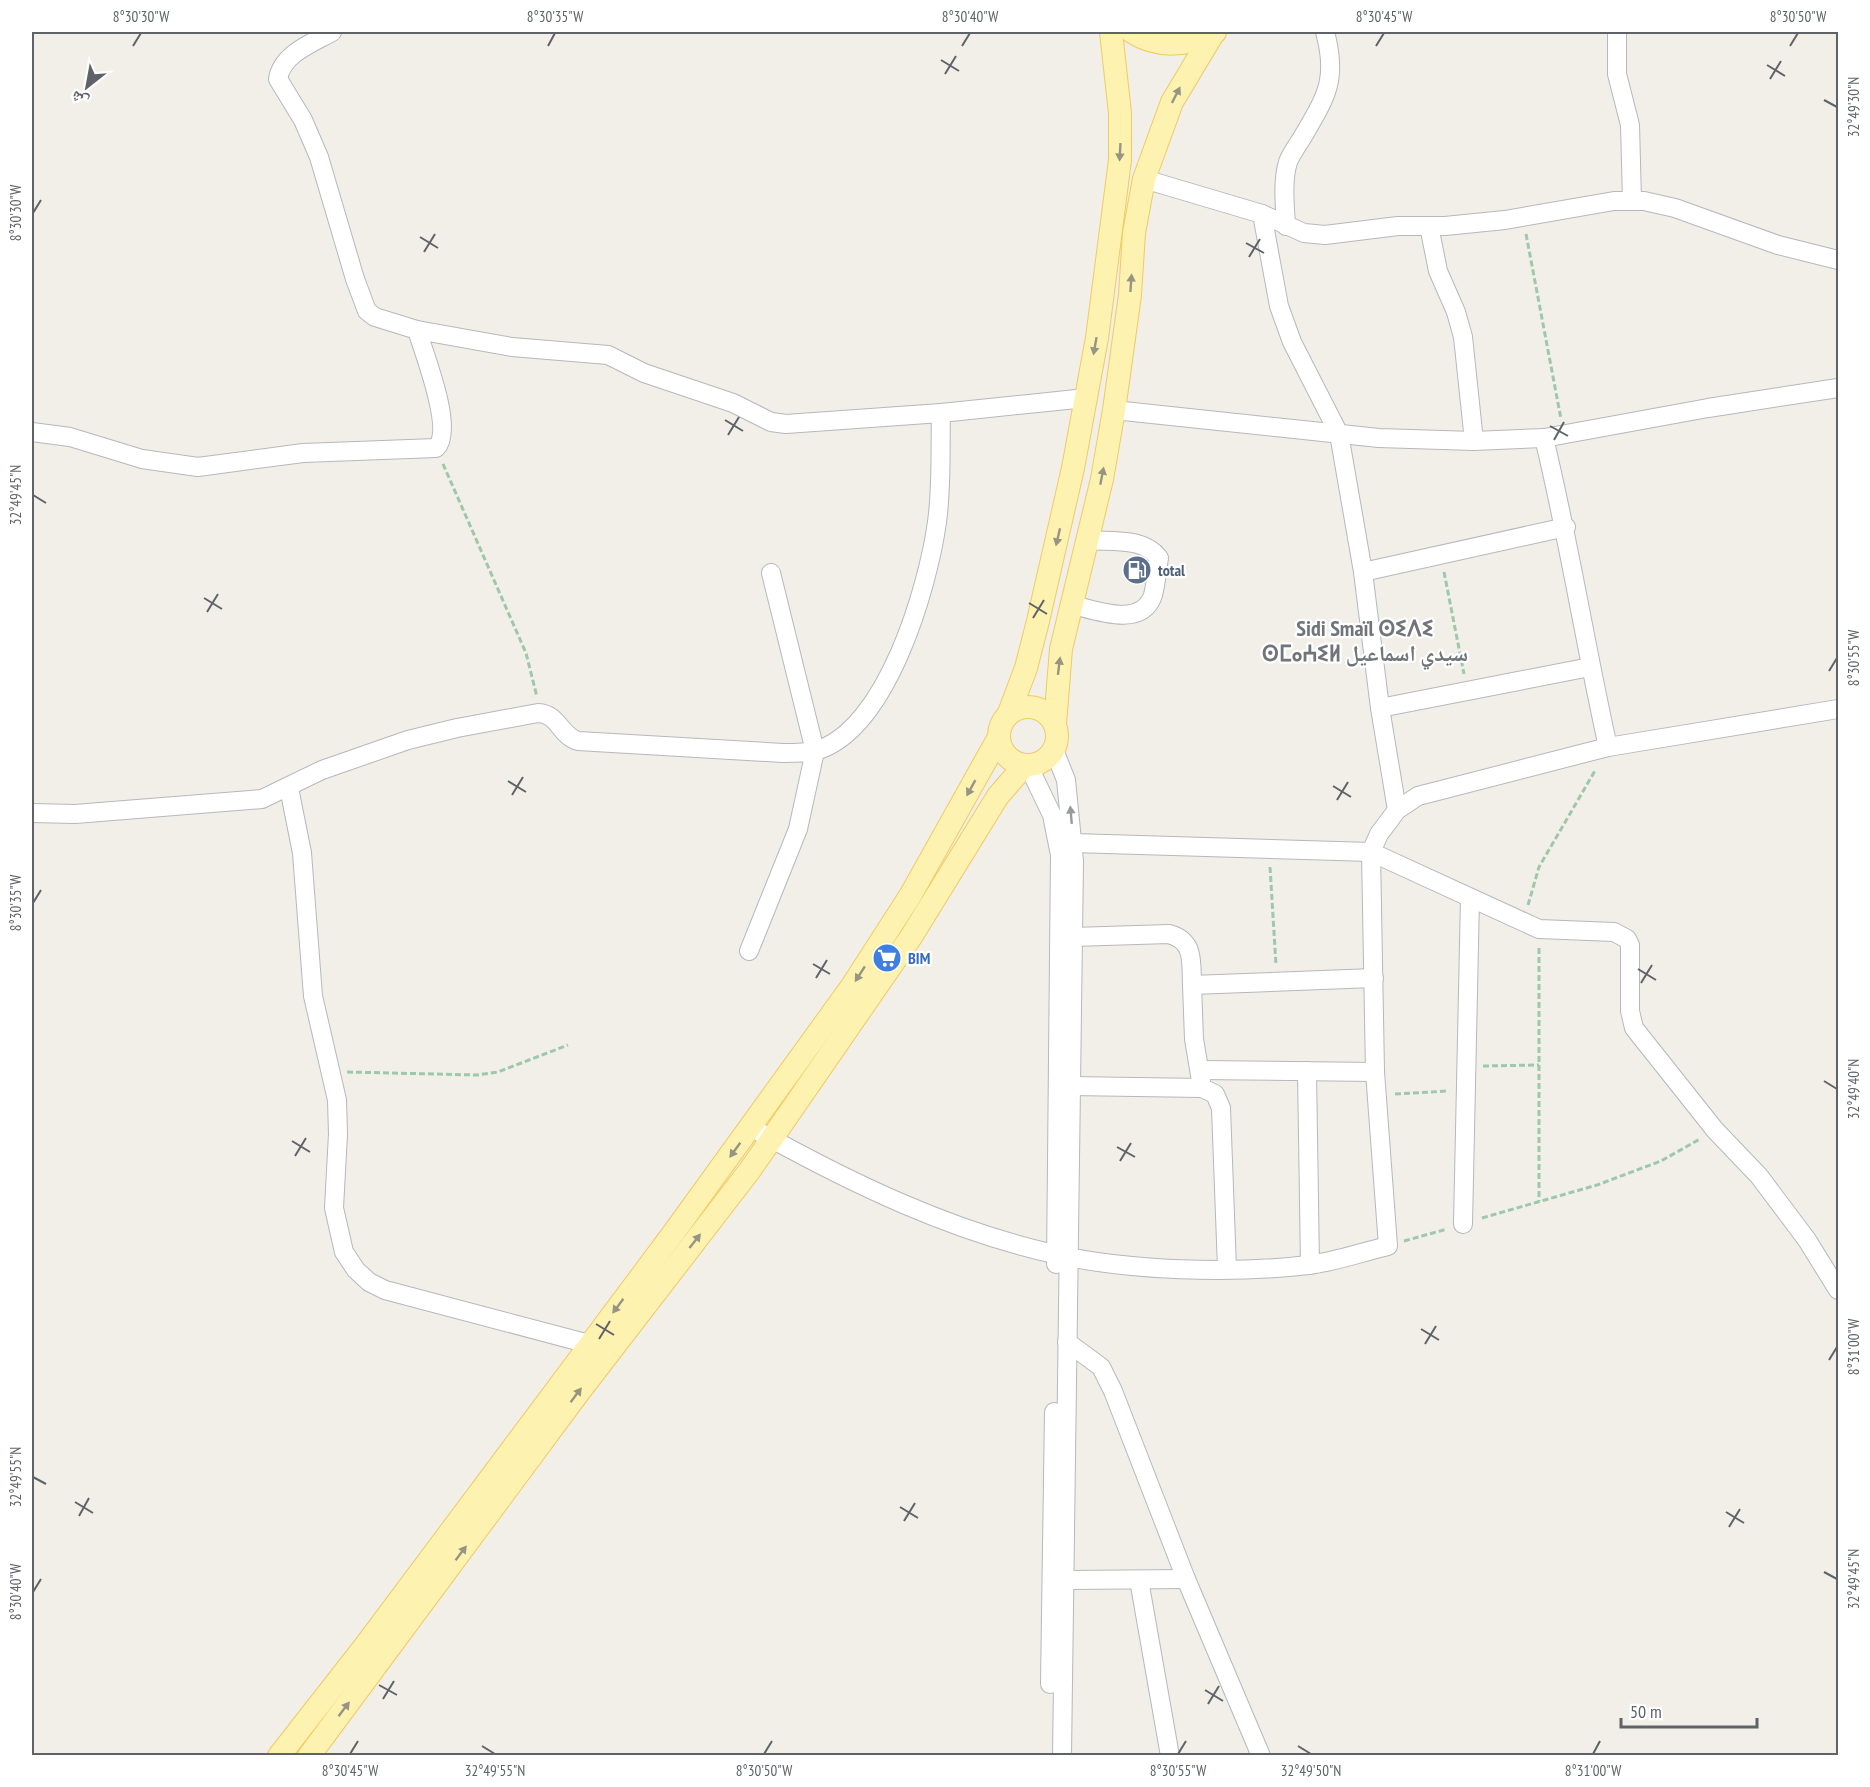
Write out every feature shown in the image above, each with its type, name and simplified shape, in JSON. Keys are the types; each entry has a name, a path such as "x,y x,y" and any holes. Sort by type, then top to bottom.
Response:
{"main road":[{"path":"279,1755 365,1646 751,1128 882,942 999,737 1004,720 1010,713 1035,637 1086,398 1120,160 1120,112 1111,32"},
{"path":"1132,32 1147,39 1175,44 1195,41 1215,32"},
{"path":"999,737 1004,753 1010,759 1027,765 1044,761 1054,750 1057,741 1055,724 1061,649 1070,604 1088,540 1114,410 1128,315 1134,233 1144,179 1172,102 1215,32"},
{"path":"1010,713 1026,707 1035,708 1050,716 1055,724"},
{"path":"309,1755 579,1392 772,1139 911,937 998,796 1027,765"}],"street":[{"path":"332,32 294,53 280,68 278,79 303,120 318,157 367,311 375,317 417,330 512,347 608,355 644,373 733,403 771,422 786,424 941,413 1086,398"},
{"path":"1286,226 1285,189 1288,162 1328,92 1332,74 1331,54 1325,32"},
{"path":"1617,32 1617,74 1630,125 1632,200"},
{"path":"1144,179 1262,214 1304,233 1325,235 1398,226 1429,226 1523,217 1632,200 1676,208 1778,245 1839,260"},
{"path":"1262,214 1279,306 1292,342 1340,434 1363,572 1380,708 1397,810"},
{"path":"1429,226 1438,271 1456,312 1463,337 1474,441"},
{"path":"32,432 70,437 150,460 198,467 303,453 436,448 441,444 443,431 438,403 417,330"},
{"path":"1114,410 1340,434 1474,441 1544,438 1708,408 1839,388"},
{"path":"32,813 75,814 262,799 289,788 322,770 408,740 538,713 554,718 568,738 578,741 783,753 815,751 835,741 862,717 879,695 913,620 923,590 937,520 941,413"},
{"path":"1544,438 1566,527 1590,667 1608,747"},
{"path":"1363,572 1566,527"},
{"path":"1070,604 1114,614 1136,615 1148,606 1153,596 1159,558 1154,551 1144,545 1088,540"},
{"path":"749,951 798,829 815,751 771,573"},
{"path":"1380,708 1590,667"},
{"path":"751,1128 827,1169 940,1219 1062,1256 1142,1266 1227,1269 1310,1265 1388,1246 1375,1072 1371,852 1379,834 1397,810 1418,796 1436,790 1608,747 1839,709"},
{"path":"1049,1755 1062,1256 1071,1086 1073,937 1073,843 1066,780 1054,750"},
{"path":"1027,765 1052,815 1057,835 1061,875 1062,1256 1068,1342 1062,1755"},
{"path":"289,788 302,853 313,996 337,1100 339,1134 334,1209 344,1252 356,1270 369,1282 385,1290 589,1344"},
{"path":"1073,843 1371,852 1539,929 1614,932 1627,939 1630,945 1630,1011 1634,1028 1714,1130 1759,1176 1807,1239 1839,1290"},
{"path":"1464,1224 1470,898"},
{"path":"1073,937 1169,934 1186,941 1190,951 1194,1039 1202,1088"},
{"path":"1192,985 1374,978"},
{"path":"1200,1070 1375,1072"},
{"path":"1307,1071 1310,1265"},
{"path":"1071,1086 1202,1088 1215,1094 1221,1108 1227,1269"},
{"path":"1068,1342 1101,1367 1113,1391 1186,1579 1261,1755 1259,1755"},
{"path":"1064,1580 1186,1579"},
{"path":"1139,1580 1170,1755"}],"path":[{"path":"1523,217 1564,435"},
{"path":"436,448 526,653 537,689 538,713"},
{"path":"1441,555 1467,691"},
{"path":"1539,1201 1539,929 1528,905 1539,867 1608,747"},
{"path":"1269,849 1277,982"},
{"path":"332,1071 477,1075 498,1072 568,1045"},
{"path":"1466,1066 1539,1065"},
{"path":"1377,1095 1465,1090"},
{"path":"1388,1246 1597,1185 1661,1161 1714,1130"}],"place":[{"name":"total","path":"1137,570"},
{"name":"BIM","path":"887,958"}],"district":[{"name":"Sidi Smaïl ⵙⵉⴷⵉ ⵙⵎⴰⵄⵉⵍ سيدي اسماعيل","path":"1365,640"}]}
